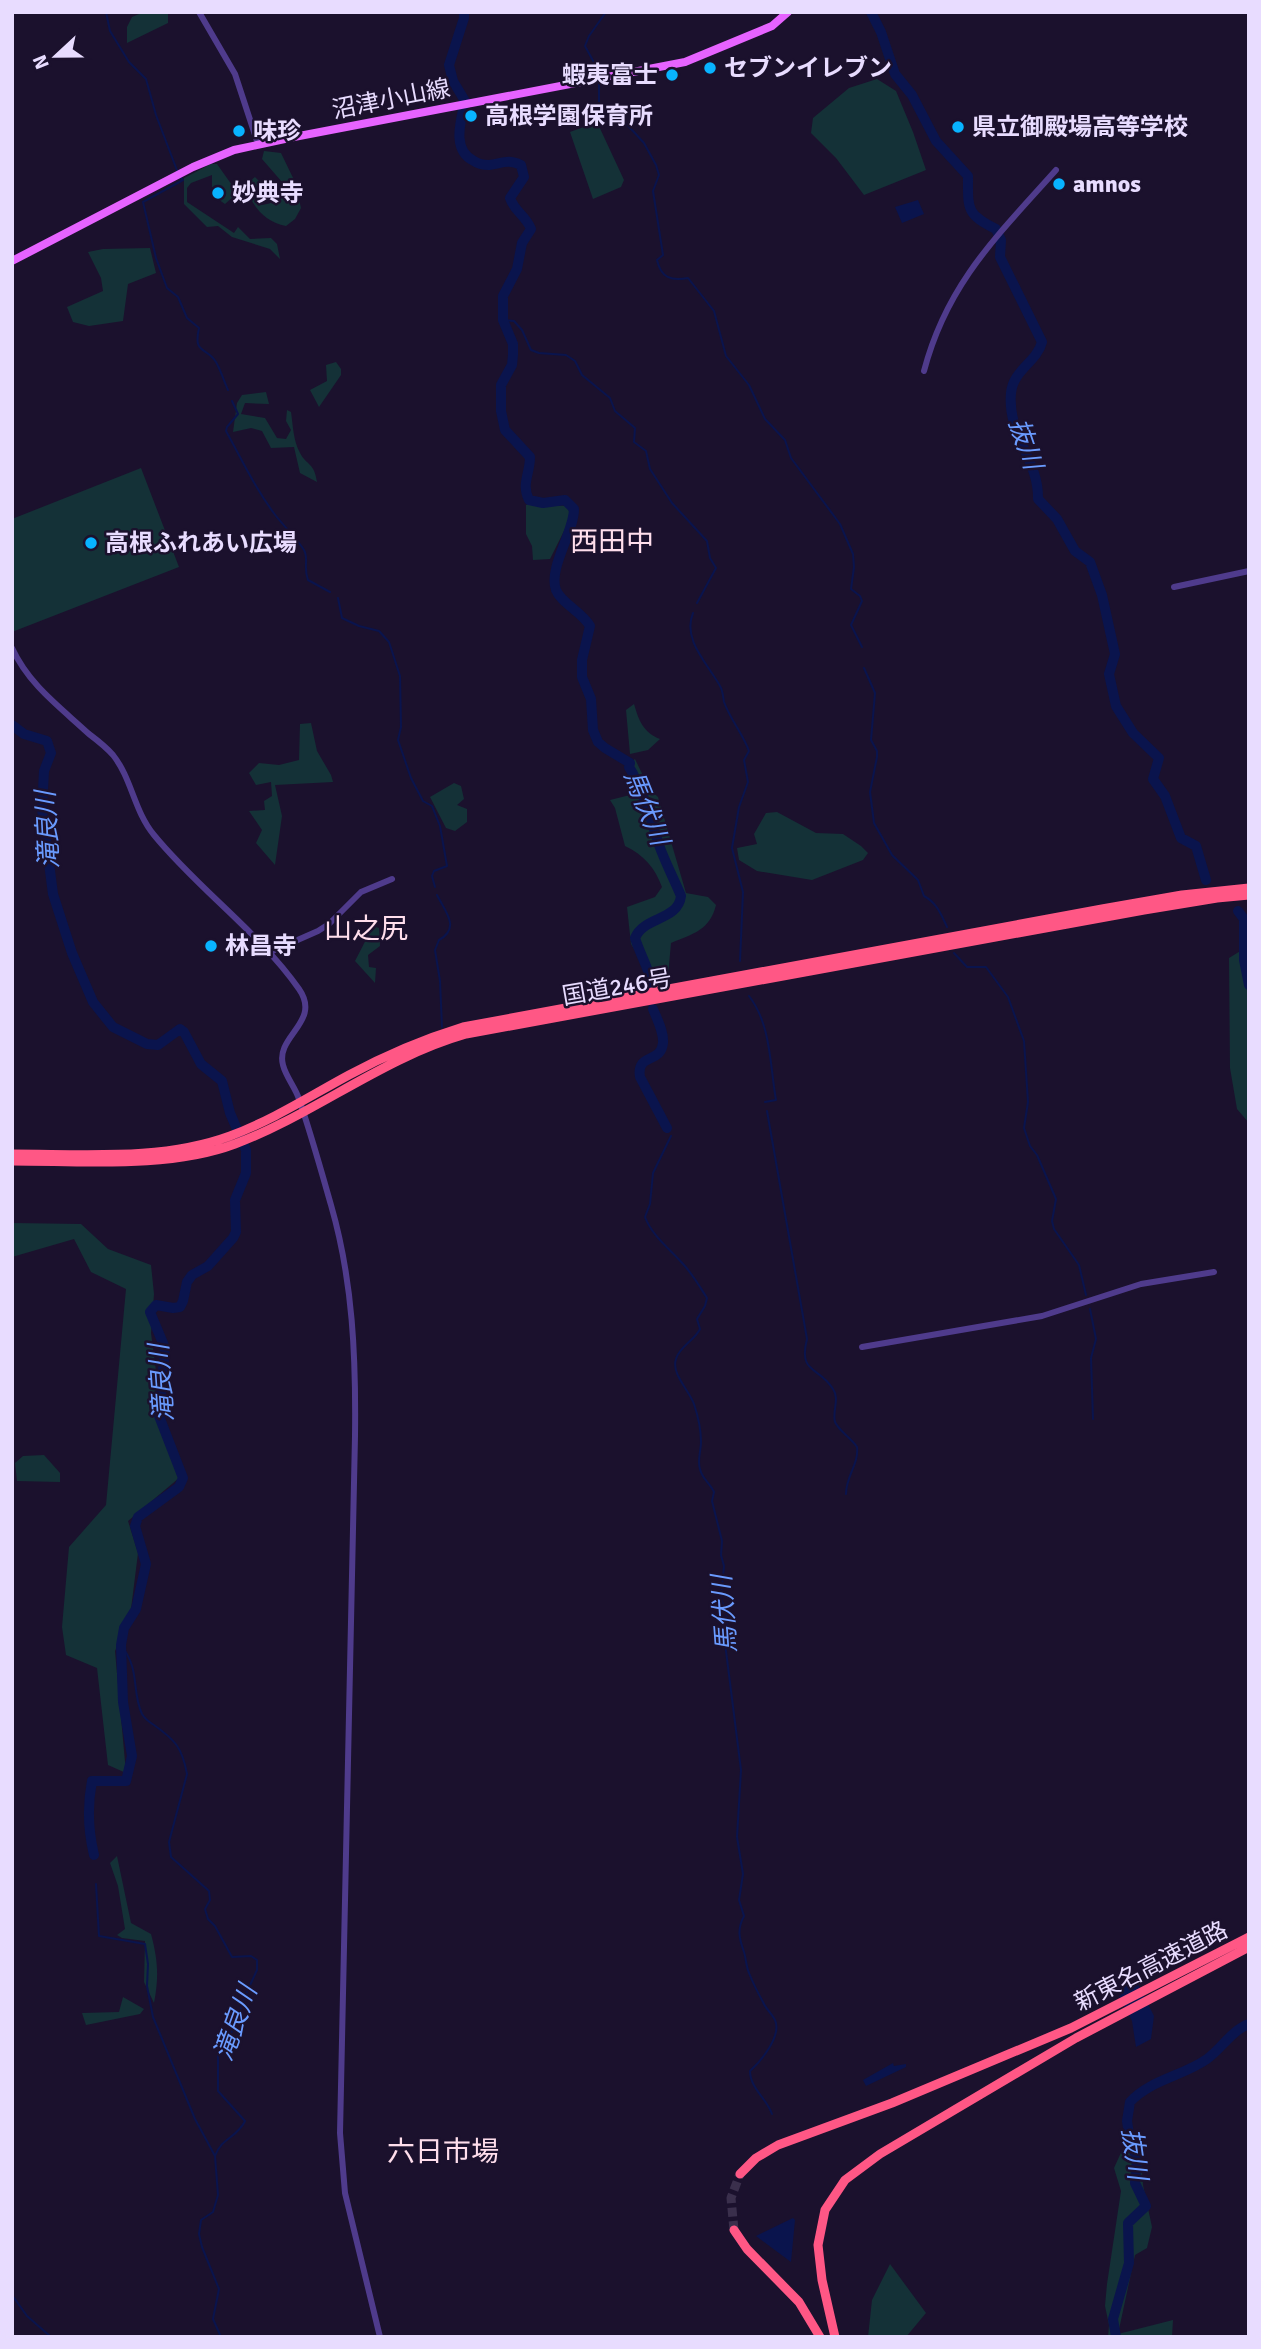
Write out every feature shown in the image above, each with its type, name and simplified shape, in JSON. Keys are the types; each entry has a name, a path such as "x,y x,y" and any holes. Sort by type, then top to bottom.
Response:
{"highway":[{"name":"国道246号","path":"301,1107 351,1074 407,1047 463,1027 1169,897 1249,888"},
{"name":"国道246号","path":"12,1161 162,1159 205,1153 418,1051 466,1034 1157,908 1249,895"},
{"name":"国道246号","path":"12,1154 165,1152 232,1140"},
{"name":"新東名高速道路","path":"835,2337 822,2280 818,2245 825,2210 845,2179 880,2154 1076,2038 1114,2012 1249,1937"},
{"name":"新東名高速道路","path":"740,2174 756,2158 778,2146 1114,2012 1249,1947"},
{"path":"734,2230 747,2249 799,2302 820,2337"}],"main road":[{"name":"沼津小山線","path":"12,261 180,174 234,150 685,62 772,26 789,12"}],"street":[{"path":"199,12 235,74 258,144"},
{"path":"924,371 931,342 946,307 963,280 993,240 1056,170"},
{"path":"1174,587 1249,571"},
{"path":"12,648 25,674 40,690 112,754 123,771 137,807 151,832 268,953 299,989 305,1001 303,1018 285,1045 281,1060 301,1107 339,1238 354,1338 355,1436 340,2133 345,2193 380,2337"},
{"path":"268,953 318,931 329,924 361,892 392,879"},
{"path":"863,1347 1042,1316 1141,1284 1214,1272"}],"green space":[{"path":"144,12 168,12 168,23 127,43 127,27 132,17"},
{"path":"877,79 896,91 926,170 864,195 836,158 811,133 813,118 849,88"},
{"path":"597,122 624,180 621,187 593,199 570,132"},
{"path":"264,151 281,153 295,182 301,208 295,219 286,226 271,221 260,212 245,185 255,177 265,187 256,199 262,205 271,203 279,195 282,182 262,159"},
{"path":"211,164 217,164 234,188 234,196 225,204 212,195 212,175 191,183 187,188 187,202 234,233 238,227 250,239 271,238 277,244 280,259 270,249 232,237 218,226 207,227 184,204 184,178"},
{"path":"150,248 156,273 128,284 123,321 89,326 73,322 67,307 103,291 101,278 88,252"},
{"path":"336,362 341,369 341,375 319,407 310,390 327,381 326,365"},
{"path":"266,392 269,404 245,403 241,414 265,418 277,438 286,439 291,430 286,421 287,410 291,412 298,448 312,467 317,482 300,473 294,447 271,448 262,431 251,428 233,432 237,403 242,395"},
{"name":"高根ふれあい広場","path":"141,468 179,567 12,632 12,519"},
{"path":"526,505 567,506 571,517 550,559 533,560 532,546 526,534"},
{"path":"634,704 642,725 660,739 648,750 630,754 626,710"},
{"path":"311,723 317,751 333,782 275,785 282,816 275,865 256,843 262,830 249,811 265,810 264,801 272,796 271,782 256,785 249,773 259,763 279,765 299,760 300,724"},
{"path":"635,759 650,790 658,797 686,893 708,897 716,905 705,926 671,943 668,976 654,982 631,944 627,907 655,897 662,887 648,863 625,846 615,808 610,800 630,795 630,763"},
{"path":"454,783 461,786 464,799 457,805 467,809 467,822 455,831 446,828 430,797"},
{"path":"777,812 816,833 843,834 868,853 863,860 812,880 757,871 739,860 737,848 757,844 754,834 766,813"},
{"path":"373,926 379,928 380,946 368,955 369,967 376,968 375,983 355,961"},
{"path":"1242,950 1249,995 1249,1123 1237,1109 1230,1068 1229,958"},
{"path":"12,1223 81,1224 108,1249 151,1265 154,1294 151,1333 156,1371 155,1415 179,1478 128,1521 138,1553 130,1617 115,1651 126,1773 108,1765 97,1668 66,1655 62,1627 69,1547 106,1505 126,1289 91,1272 74,1239 12,1257"},
{"path":"44,1455 60,1473 60,1482 17,1481 15,1463 23,1456"},
{"path":"117,1856 131,1923 151,1934 157,1968 154,2003 144,1982 145,1941 117,1935 125,1929 118,1886 110,1863"},
{"path":"123,1997 144,2009 140,2014 86,2025 82,2013 119,2012"},
{"path":"1124,2146 1141,2157 1143,2185 1152,2227 1147,2248 1135,2255 1118,2334 1173,2320 1172,2337 1108,2337 1109,2325 1105,2306 1121,2191 1114,2168"},
{"path":"890,2264 926,2313 906,2337 868,2337 872,2300"}],"shaded area":[{"path":"918,200 924,214 902,223 895,207"},
{"path":"1137,1982 1154,2016 1151,2039 1136,2047 1132,2021 1118,1989"},
{"path":"893,2063 894,2066 906,2064 906,2067 866,2086 863,2080"},
{"path":"793,2218 795,2220 791,2262 756,2236"}],"waterway":[{"path":"106,12 110,31 129,62 146,79 156,115 178,173"},
{"name":"馬伏川","path":"464,12 449,65 453,81 465,101 459,134 462,150 483,165 509,162 521,165 524,177 510,198 531,229 522,243 517,269 503,296 503,320 513,344 512,365 501,385 501,411 505,430 530,457 526,484 529,500 543,503 565,500 574,509 554,581 559,595 590,626 582,660 582,677 591,699 593,730 598,742 630,763 629,767 643,795 661,851 681,896 674,910 639,931 635,938 652,983"},
{"path":"598,74 585,46 606,12"},
{"name":"抜川","path":"871,12 881,32 895,74 912,95 936,141 968,176 971,209 979,219 996,229 1001,240 1000,257 1042,342 1013,385 1011,408 1014,422 1034,472 1038,499 1057,519 1075,551 1090,562 1102,595 1115,654 1109,674 1116,706 1133,733 1159,758 1153,779 1165,796 1181,838 1196,846 1206,880"},
{"path":"599,83 599,107 603,113 621,118 644,143 656,165 659,175 653,191 663,255 657,260 661,271 668,277 688,278 714,311 726,356 749,385 765,419 785,440 791,458 840,524 853,554 851,589 862,601 851,625 862,647"},
{"path":"181,178 183,180 143,202 156,258 167,288 178,297 187,318 199,328 199,346 216,362 228,390"},
{"path":"503,320 514,321 522,330 531,350 566,355 575,361 582,375 610,398 615,411 635,428 634,442 646,451 650,469 672,503 707,541 710,558 716,568 697,603"},
{"path":"232,401 238,414 226,431 262,496 304,550 308,580 330,592"},
{"path":"338,598 342,618 379,631 389,642 400,676 401,727 398,740 411,778 423,801 432,806 440,826 447,866 434,871 432,876 435,887"},
{"path":"693,613 691,633 694,642 721,688 724,702 749,751 744,760 748,782 739,807 732,848 743,892 740,961"},
{"path":"864,668 875,693 871,740 877,757 870,792 874,823 892,855 918,880 924,896 941,913 947,927"},
{"name":"滝良川","path":"12,725 24,734 47,741 51,753 44,771 42,809 53,894 72,953 93,1002 113,1027 147,1044 158,1045 180,1029 184,1032 201,1064 222,1081 230,1113 246,1150 246,1173 235,1200 236,1232 233,1238 208,1266 192,1275 187,1282 180,1307 156,1305 150,1312 165,1348 159,1416 183,1478 179,1487 138,1517 135,1526 146,1564 136,1609 124,1628 121,1645 123,1702 132,1756 126,1781 92,1781 89,1818 94,1855"},
{"path":"437,895 450,925 435,950 440,981 442,1027"},
{"name":"抜川","path":"1238,911 1244,919 1244,960 1249,985"},
{"path":"954,953 967,967 986,967 1008,997 1024,1041 1028,1102 1024,1128 1056,1199 1052,1221 1054,1229 1079,1265 1086,1295"},
{"path":"749,996 762,1019 771,1060 776,1100 765,1102"},
{"name":"馬伏川","path":"653,1009 663,1043 658,1054 642,1065 640,1077 667,1128"},
{"path":"767,1111 807,1339 805,1358 811,1368 833,1389 836,1397 835,1422 857,1447 846,1494"},
{"name":"馬伏川","path":"671,1136 653,1173 650,1204 645,1217 652,1230 687,1269 707,1298 697,1319 700,1329 680,1351 675,1365 697,1413 701,1437 699,1466 702,1476 714,1492 712,1501 722,1541 721,1555 724,1566 721,1598 728,1620 724,1635 741,1770 737,1837 743,1874 739,1900 744,1916 740,1925 740,1938 749,1973 776,2026 776,2033 769,2048 750,2071 753,2083 772,2114"},
{"path":"1090,1309 1096,1339 1091,1358 1093,1419"},
{"name":"滝良川","path":"121,1645 134,1672 142,1714 172,1740 185,1765 187,1774 169,1842 171,1857 209,1891 210,1900 205,1909 208,1919 215,1926 232,1957 251,1956 257,1960 257,1970 241,2005 241,2016 218,2055 218,2091 245,2121 238,2131 221,2145 215,2156"},
{"name":"滝良川","path":"96,1884 99,1936 145,1944 147,1986 153,2017 195,2119 215,2156 218,2195 213,2212 201,2220 199,2234 219,2289 213,2319 221,2337"},
{"name":"抜川","path":"1116,2337 1113,2319 1129,2263 1128,2223 1146,2206 1135,2183 1137,2159 1130,2141 1127,2121 1130,2102 1147,2088 1207,2059 1237,2031 1249,2024"},
{"path":"12,2295 27,2316 51,2337"}],"tunnel":[{"path":"734,2230 731,2198 740,2174"}],"place":[{"name":"セブンイレブン","path":"710,68"},
{"name":"蝦夷富士","path":"672,75"},
{"name":"高根学園保育所","path":"471,116"},
{"name":"県立御殿場高等学校","path":"958,127"},
{"name":"味珍","path":"239,131"},
{"name":"amnos","path":"1059,184"},
{"name":"妙典寺","path":"218,193"},
{"name":"高根ふれあい広場","path":"91,543"},
{"name":"林昌寺","path":"211,946"}],"district":[{"name":"西田中","path":"612,542"},
{"name":"山之尻","path":"366,929"},
{"name":"六日市場","path":"443,2152"}]}
